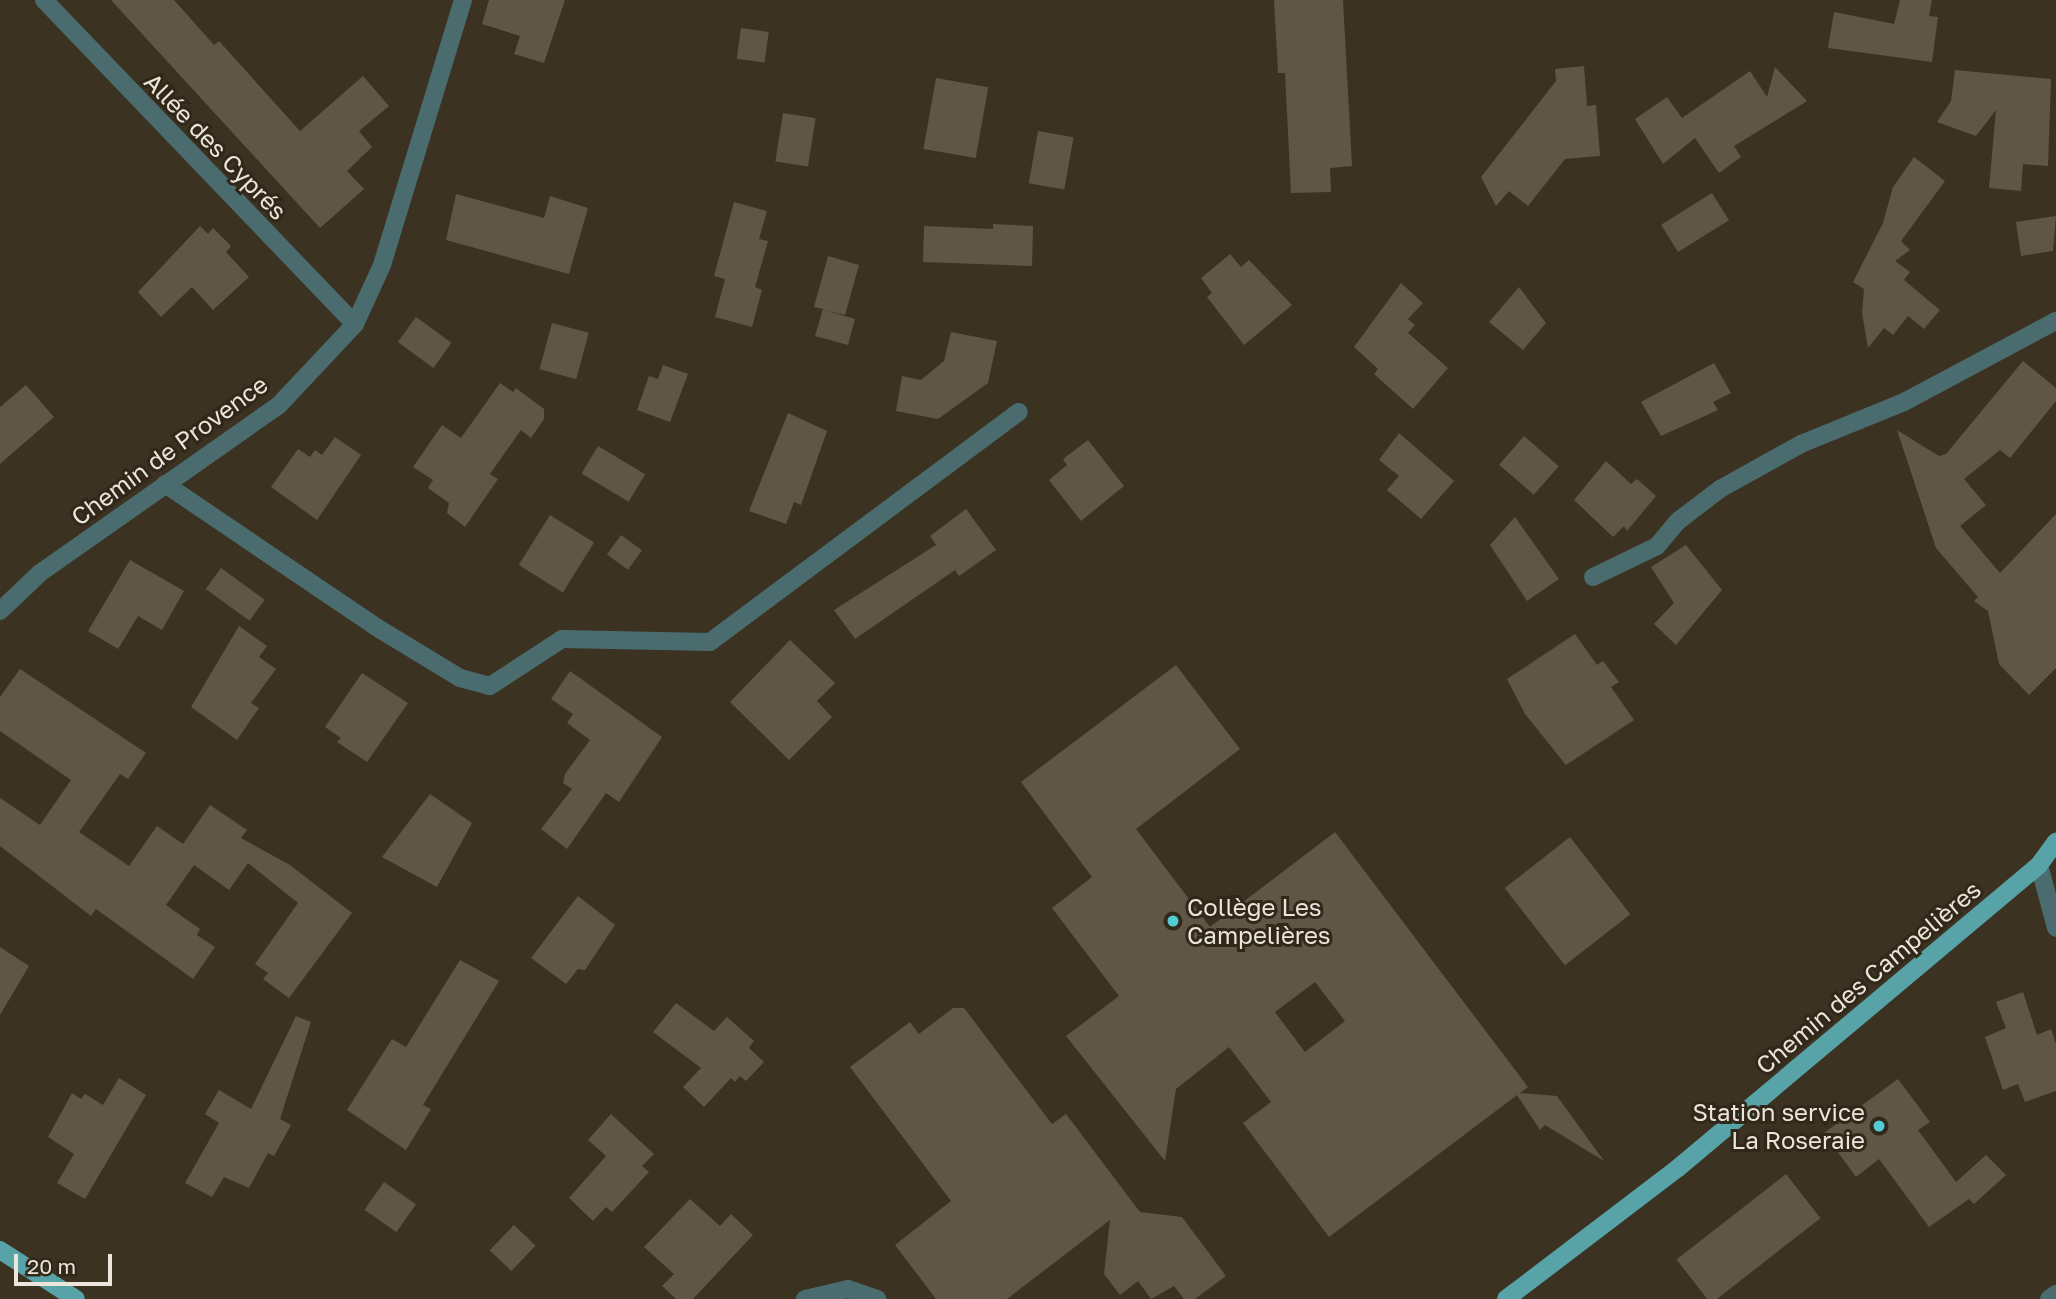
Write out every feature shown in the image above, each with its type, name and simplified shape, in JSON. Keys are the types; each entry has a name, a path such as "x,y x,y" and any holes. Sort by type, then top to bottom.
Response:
{"main road":[{"name":"Chemin des Campelières","path":"1506,1299 1678,1168 2039,866 2056,842"},
{"path":"0,1250 76,1299"}],"street":[{"name":"Allée des Cyprés","path":"44,0 355,324"},
{"name":"Chemin de Provence","path":"0,611 40,573 279,405 355,324 382,265 463,0"},
{"path":"1593,577 1657,546 1678,521 1720,489 1790,450 1904,402 2056,321"},
{"path":"165,484 381,630 460,678 490,685 562,639 710,642 1019,412"},
{"path":"2039,866 2056,928"},
{"path":"806,1299 848,1289 877,1299"},
{"path":"2049,1299 2056,1294"}],"building":[{"path":"111,0 174,0 214,45 219,41 300,131 363,76 389,106 359,131 372,147 347,171 364,189 320,228"},
{"path":"489,0 565,0 544,63 514,54 520,36 482,24"},
{"path":"1274,0 1343,0 1352,166 1330,168 1331,192 1291,193 1285,73 1278,73"},
{"path":"1900,0 1932,0 1929,16 1938,17 1932,62 1828,48 1834,12 1894,24"},
{"path":"741,28 769,32 764,63 737,59"},
{"path":"1584,66 1587,106 1596,105 1600,156 1565,159 1528,206 1509,191 1496,206 1481,177 1556,81 1555,69"},
{"path":"1775,67 1807,101 1734,146 1741,157 1719,173 1695,138 1663,164 1635,119 1667,97 1682,118 1750,71 1767,97"},
{"path":"1955,70 2051,79 2048,166 2023,164 2021,191 1989,188 1996,110 1976,136 1937,122 1951,101"},
{"path":"936,78 988,87 976,158 923,149"},
{"path":"783,113 816,118 808,167 775,161"},
{"path":"1038,131 1073,137 1064,189 1029,183"},
{"path":"1914,157 1945,181 1901,241 1910,250 1895,261 1910,272 1904,280 1940,310 1924,329 1908,316 1893,335 1884,328 1868,348 1862,313 1864,289 1853,282 1883,223 1893,187"},
{"path":"1712,193 1729,220 1678,252 1661,225"},
{"path":"456,194 544,218 550,196 588,208 569,274 446,240"},
{"path":"734,202 767,211 759,239 768,241 755,287 762,290 752,327 715,317 725,279 714,276"},
{"path":"2056,216 2053,251 2021,256 2016,222"},
{"path":"993,224 1033,226 1032,266 923,262 924,226 993,229"},
{"path":"200,226 208,234 213,228 231,246 226,252 249,277 213,310 192,287 161,317 138,292"},
{"path":"1230,254 1241,267 1249,260 1292,305 1244,345 1207,297 1212,293 1201,278"},
{"path":"828,256 859,265 845,315 824,310 855,319 848,345 815,336 823,309 814,307"},
{"path":"1401,283 1423,303 1408,319 1415,325 1408,333 1448,368 1413,409 1374,374 1378,369 1354,347"},
{"path":"1519,287 1546,323 1523,350 1489,322"},
{"path":"416,317 452,343 433,368 398,342"},
{"path":"552,323 589,333 576,379 540,369"},
{"path":"951,332 997,341 988,383 938,419 896,411 902,376 921,380 944,361"},
{"path":"2023,361 2056,388 2056,401 2010,458 2000,450 1964,479 1986,505 1960,526 2000,573 2056,514 2056,668 2029,695 1999,664 1988,611 1974,601 1978,597 1936,548 1897,430 1939,456 1946,454"},
{"path":"1714,363 1731,393 1713,402 1718,410 1661,436 1641,402"},
{"path":"663,365 688,374 670,422 637,410 649,376 658,379"},
{"path":"500,383 513,392 516,388 544,409 544,419 531,438 521,430 490,474 498,479 465,527 447,513 449,503 428,488 433,480 413,467 442,425 461,438"},
{"path":"26,385 54,417 0,464 0,407"},
{"path":"788,413 827,431 801,505 794,502 786,524 749,511"},
{"path":"1399,433 1454,481 1421,519 1387,490 1399,476 1379,460"},
{"path":"1524,436 1559,466 1534,495 1499,465"},
{"path":"335,437 361,455 317,520 271,487 298,449 310,457 315,450 322,455"},
{"path":"1088,440 1124,486 1081,521 1049,480 1067,465 1063,459"},
{"path":"598,446 645,474 629,502 582,473"},
{"path":"1606,461 1631,484 1637,479 1656,496 1627,531 1624,526 1613,537 1574,500"},
{"path":"966,509 996,550 959,576 955,570 855,639 834,610 936,545 930,536"},
{"path":"550,515 594,543 563,593 519,565"},
{"path":"1515,517 1559,579 1527,601 1490,545"},
{"path":"621,535 642,550 628,570 607,554"},
{"path":"1686,545 1722,590 1676,645 1654,624 1674,603 1651,567"},
{"path":"130,560 184,591 162,630 138,616 118,649 88,631"},
{"path":"221,568 265,600 249,621 206,589"},
{"path":"239,626 267,646 259,657 276,669 251,703 259,708 237,740 191,707"},
{"path":"1575,634 1597,665 1603,661 1619,682 1611,687 1634,720 1566,765 1525,714 1507,679"},
{"path":"790,640 835,683 817,701 832,717 789,760 730,702"},
{"path":"1176,665 1240,749 1136,829 1210,927 1335,832 1528,1087 1520,1093 1557,1096 1604,1161 1545,1125 1540,1130 1517,1095 1329,1237 1243,1123 1271,1102 1229,1047 1176,1089 1165,1161 1066,1036 1119,996 1052,908 1092,877 1021,782","holes":["1315,982 1345,1021 1305,1052 1275,1012"]},
{"path":"20,669 146,753 128,779 120,774 79,832 129,866 157,826 183,844 210,805 247,830 241,838 290,865 352,913 289,998 263,979 268,973 255,964 298,903 248,863 229,890 194,865 166,905 200,929 197,935 215,947 193,979 96,909 91,916 0,846 0,798 40,825 71,780 0,731 0,697"},
{"path":"570,671 662,737 619,802 606,793 567,849 541,829 572,789 563,783 565,774 590,740 567,723 573,714 551,699"},
{"path":"362,673 408,703 367,762 337,742 341,738 325,727"},
{"path":"430,794 472,823 437,887 382,857"},
{"path":"1570,837 1630,914 1565,965 1505,888"},
{"path":"578,896 615,925 585,970 578,969 566,984 531,958"},
{"path":"0,947 29,966 0,1015"},
{"path":"460,960 499,981 423,1105 431,1109 406,1150 347,1110 392,1039 406,1047"},
{"path":"2023,992 2037,1035 2051,1029 2056,1044 2056,1091 2025,1102 2018,1084 2003,1090 1985,1037 2006,1028 1996,1002"},
{"path":"676,1003 714,1031 727,1017 754,1041 749,1048 764,1062 746,1081 740,1076 735,1082 731,1078 704,1107 683,1087 701,1068 653,1032"},
{"path":"953,1008 964,1008 1052,1124 1066,1114 1140,1212 1182,1217 1226,1276 1195,1299 1184,1299 1174,1286 1151,1299 1138,1281 1120,1295 1104,1274 1110,1220 1007,1299 936,1299 895,1245 951,1201 850,1067 910,1022 919,1034"},
{"path":"296,1016 311,1022 280,1119 291,1125 274,1156 268,1153 249,1188 224,1177 212,1197 185,1183 219,1123 205,1114 219,1090 251,1109"},
{"path":"119,1078 146,1095 85,1199 57,1183 74,1154 48,1137 72,1093 81,1099 85,1094 103,1105"},
{"path":"1898,1079 1930,1122 1918,1130 1956,1182 1986,1155 2006,1175 1974,1204 1969,1199 1929,1227 1879,1159 1856,1177 1824,1133"},
{"path":"611,1114 654,1154 642,1166 649,1172 612,1212 606,1207 593,1221 569,1198 606,1156 588,1140"},
{"path":"1786,1174 1820,1218 1717,1299 1707,1299 1676,1260"},
{"path":"384,1182 416,1204 396,1232 364,1210"},
{"path":"690,1199 720,1226 731,1214 753,1235 693,1299 676,1299 662,1286 674,1274 644,1247"},
{"path":"514,1225 536,1246 511,1271 490,1250"}],"place":[{"name":"Collège Les Campelières","path":"1173,921"},
{"name":"Station service La Roseraie","path":"1879,1126"}]}
